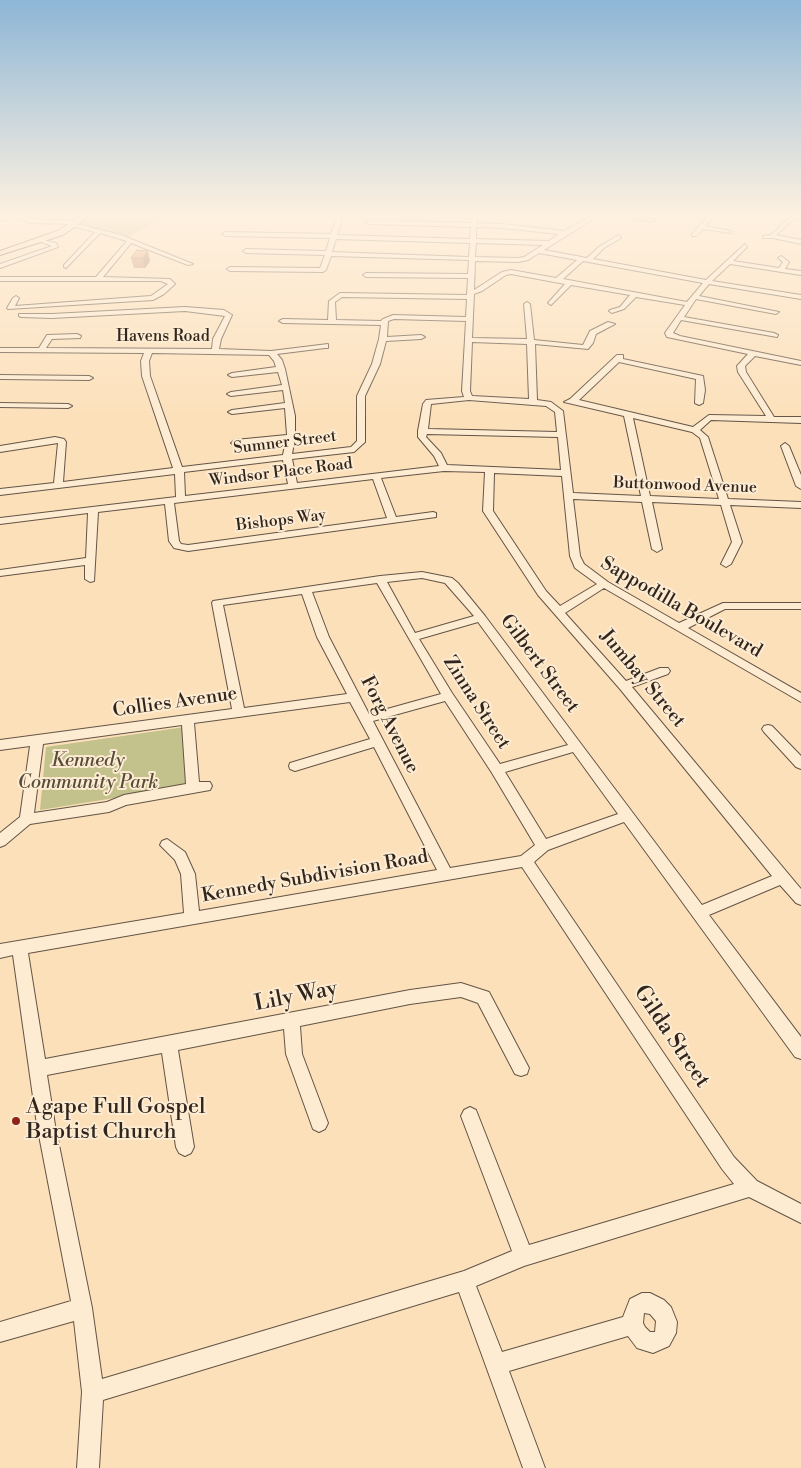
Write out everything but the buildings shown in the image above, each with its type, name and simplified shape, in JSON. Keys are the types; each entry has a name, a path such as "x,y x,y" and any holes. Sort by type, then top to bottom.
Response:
{"street":[{"path":"16,298 10,308 153,298 171,285"},
{"path":"469,398 466,391 471,285"},
{"path":"332,322 332,301 340,295 470,295 489,285"},
{"path":"551,302 568,285"},
{"path":"584,285 689,304"},
{"path":"705,285 669,333 673,337 801,363"},
{"path":"723,285 801,297"},
{"path":"612,311 622,308 635,294"},
{"path":"694,297 776,312"},
{"path":"526,304 531,342 533,402"},
{"path":"21,315 52,316 185,309 224,312 228,315 217,339 214,351"},
{"path":"283,321 385,323 386,319 393,317 469,319"},
{"path":"679,318 774,335"},
{"name":"Sumner Street","path":"0,492 350,450 360,445 362,425 361,396 376,364 385,323"},
{"path":"585,346 589,343 593,333 611,324"},
{"path":"41,350 50,336 77,336"},
{"path":"383,339 421,337"},
{"path":"468,340 585,346 596,350"},
{"name":"Havens Road","path":"0,350 271,353 325,346"},
{"path":"148,351 145,361 146,376 179,472 181,500"},
{"path":"271,353 278,360 289,404 292,437 287,458 293,486"},
{"path":"753,353 741,366 742,372 771,418"},
{"path":"573,401 619,358 700,378 699,403"},
{"path":"232,375 281,369"},
{"path":"0,377 89,378"},
{"path":"231,394 286,388"},
{"path":"444,468 438,455 422,437 429,402 469,398 533,402 553,406 573,401 695,430 704,437 737,542 726,564"},
{"path":"232,412 289,404"},
{"path":"0,405 68,406"},
{"name":"Sappodilla Boulevard","path":"553,406 559,411 575,556 580,566 590,576 801,698"},
{"path":"628,414 657,549"},
{"path":"695,430 709,417 801,420"},
{"path":"422,431 561,436"},
{"path":"235,443 292,437"},
{"path":"0,449 54,440 62,442 58,485"},
{"path":"785,446 801,486"},
{"name":"Windsor Place Road","path":"0,521 444,468 565,473"},
{"name":"Jumbay Street","path":"490,469 488,511 542,593 560,611 624,686 801,899"},
{"path":"376,476 393,521"},
{"name":"Buttonwood Avenue","path":"568,496 801,505"},
{"name":"Bishops Way","path":"169,501 174,541 178,546 188,548 433,515"},
{"path":"90,579 93,510"},
{"path":"0,574 90,561"},
{"name":"Gilbert Street","path":"239,713 217,603 380,580 422,576 448,580 481,618 801,1051"},
{"name":"Zinna Street","path":"380,580 448,696 497,770 543,846"},
{"path":"560,611 604,584"},
{"name":"Forg Avenue","path":"306,590 323,637 446,874"},
{"path":"680,627 723,606 800,608"},
{"path":"413,638 481,618"},
{"path":"624,686 664,671"},
{"path":"365,719 448,696"},
{"name":"Collies Avenue","path":"0,745 354,697"},
{"path":"0,841 26,819 109,807 124,800 199,787 188,720"},
{"path":"768,729 801,764"},
{"path":"26,819 37,740"},
{"path":"295,766 376,742"},
{"path":"497,770 576,747"},
{"path":"525,861 543,846 627,816"},
{"path":"167,845 180,856 188,874 192,918"},
{"name":"Kennedy Subdivision Road","path":"0,951 525,861"},
{"name":"Gilda Street","path":"525,861 728,1163 750,1188 797,1211"},
{"path":"699,913 782,878"},
{"path":"20,948 46,1125 82,1308 93,1392 88,1468"},
{"name":"Lily Way","path":"37,1069 410,997 461,990 472,992 482,997 521,1068"},
{"path":"291,1020 294,1054 318,1123"},
{"path":"169,1044 185,1146"},
{"path":"470,1116 524,1256"},
{"path":"93,1392 464,1281 524,1256 750,1188"},
{"path":"464,1281 534,1468"},
{"path":"0,1332 82,1308"},
{"path":"496,1364 633,1324"}],"green space":[{"name":"Kennedy Community Park","path":"185,727 189,786 40,810 46,747"}],"place":[{"name":"Agape Full Gospel Baptist Church","path":"16,1121"}]}
